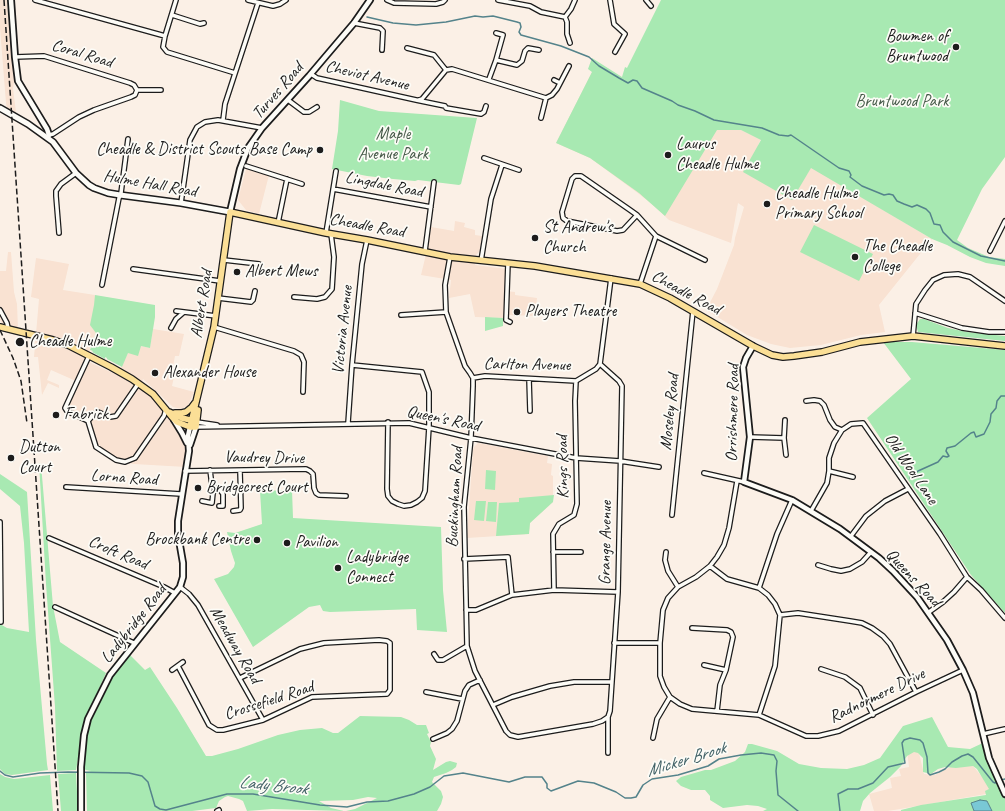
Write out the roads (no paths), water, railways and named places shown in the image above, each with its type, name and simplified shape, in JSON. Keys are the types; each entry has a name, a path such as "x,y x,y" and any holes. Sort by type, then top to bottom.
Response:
{"main road":[{"name":"Hulme Hall Road","path":"0,108 49,136 76,173 94,188 120,195 181,200 230,212"},
{"name":"Cheadle Road","path":"230,212 329,234 425,251 450,257 535,266 640,284 670,298 753,346 772,355 783,357 822,352 860,342 913,336 1005,346"},
{"name":"Albert Road","path":"194,424 197,400 216,316 230,212"},
{"path":"0,327 53,340 89,356 125,374 152,394 169,412 194,424"},
{"path":"169,412 186,412 197,400"}],"street":[{"path":"11,0 18,83 49,136 86,113 135,95 137,90 161,90"},
{"path":"35,0 165,36"},
{"path":"176,0 163,47 167,52 234,73"},
{"path":"248,0 273,6 286,0"},
{"name":"Turves Road","path":"230,212 240,169 248,148 262,128 311,74 354,23 370,0"},
{"path":"387,0 394,3 436,4 445,0"},
{"path":"498,0 530,6 541,12 565,17"},
{"path":"565,17 575,0"},
{"path":"610,0 613,22 625,34 615,52"},
{"path":"646,0 651,6"},
{"path":"223,120 225,104 234,73 258,3"},
{"path":"172,15 200,24 204,23"},
{"path":"565,17 567,22 567,34 570,43"},
{"path":"354,23 380,28 383,31 382,50"},
{"path":"489,79 503,35 496,33"},
{"path":"406,48 434,55 446,70"},
{"path":"496,60 517,65 522,61 525,51 528,48 539,50"},
{"name":"Coral Road","path":"15,57 44,56 130,83 134,85 137,90"},
{"path":"419,100 422,99 446,70 452,69 489,79 546,98 552,95 569,66"},
{"name":"Cheviot Avenue","path":"311,74 317,78 445,106 446,108 481,114 484,112 486,106"},
{"path":"554,80 560,83"},
{"path":"541,118 546,98"},
{"path":"288,100 304,112 309,112 317,107"},
{"path":"181,200 189,144 191,135 197,127 205,122 223,120 262,128"},
{"path":"102,285 120,195 128,139"},
{"path":"484,158 519,170"},
{"path":"481,261 492,199 502,165"},
{"path":"246,166 302,184"},
{"path":"294,297 317,299 325,296 332,289 334,257 329,234 336,171"},
{"path":"59,233 56,191 61,184 76,173"},
{"path":"637,215 623,230 617,231 568,221 563,218 562,212 572,179 575,176 580,176 637,215 656,236 705,260"},
{"path":"278,223 287,179"},
{"path":"425,251 434,182"},
{"name":"Lingdale Road","path":"333,188 431,207"},
{"path":"990,251 1005,221"},
{"path":"640,284 656,236"},
{"name":"Victoria Avenue","path":"348,423 362,264 367,240"},
{"name":"Buckingham Road","path":"450,257 445,285 446,312 465,366 470,372 473,386 471,438 464,507 466,610 468,646 471,661 492,705 506,731 510,735 518,737 593,724 608,717"},
{"path":"224,260 259,264"},
{"path":"508,263 506,320 510,322"},
{"path":"133,269 220,281"},
{"path":"913,336 916,304 933,280 944,275 958,274 970,277 1005,301"},
{"path":"600,364 611,278"},
{"path":"218,298 250,302 253,300 255,291"},
{"path":"0,310 8,328"},
{"path":"176,311 216,316"},
{"name":"Moseley Road","path":"672,515 693,311"},
{"path":"171,328 176,319 184,312"},
{"path":"401,315 446,312"},
{"path":"915,313 962,328 989,332 1005,332"},
{"path":"214,327 294,351 301,355 304,362 303,392"},
{"name":"Orrishmere Road","path":"744,482 750,437 743,367 753,346"},
{"path":"89,356 65,407 67,412 88,421 96,447 116,460 125,462 135,458 164,416 169,412 182,433 189,449"},
{"name":"Carlton Avenue","path":"472,378 485,376 576,381 596,369 600,364"},
{"name":"Grange Avenue","path":"600,364 619,381 622,386 618,592 610,711 608,717 608,753"},
{"path":"352,365 422,372 429,392 429,427 425,491 422,498 411,505 404,506 392,501 388,496 388,422"},
{"path":"529,379 530,411"},
{"name":"Kings Road","path":"554,590 552,552 553,534 555,528 574,515 576,510 576,381"},
{"path":"88,421 98,412 110,417 116,416 138,384"},
{"path":"806,401 820,401 824,405 830,420 836,427 842,430 834,443 829,458 827,483 811,511"},
{"path":"785,420 784,438 786,455"},
{"name":"Queen's Road","path":"194,424 409,423 471,438 576,458 620,461 659,467"},
{"name":"Old Wool Lane","path":"842,430 851,424 863,423 940,534 967,577 981,590 1005,618"},
{"name":"Albert Road","path":"189,449 188,436 194,424"},
{"path":"750,437 784,438"},
{"name":"Ladybridge Road","path":"82,811 80,781 84,735 88,719 110,675 180,587 184,570 178,529 181,494 189,449"},
{"name":"Vaudrey Drive","path":"186,471 306,469 313,474 314,488 319,496 346,496"},
{"path":"210,470 212,484 223,494 223,506 219,506"},
{"path":"233,511 240,510 241,508 240,471"},
{"path":"829,471 854,477"},
{"name":"Queens Road","path":"704,473 744,482 792,500 851,536 893,571 929,612 947,640 963,670 973,693 988,752 1005,794"},
{"path":"653,738 657,718 670,697 660,676 660,643 663,610 668,598 678,587 696,577 710,566 717,558 724,545 729,528 737,481"},
{"name":"Lorna Road","path":"66,487 181,494"},
{"path":"202,501 212,503 213,493 216,488"},
{"path":"851,536 866,516 885,501 908,489"},
{"path":"759,588 777,534 792,500"},
{"path":"0,522 0,622"},
{"name":"Croft Road","path":"49,538 175,593"},
{"path":"552,552 581,552"},
{"path":"666,552 665,560 668,570 678,587"},
{"path":"818,565 841,571 850,569 862,562 871,552"},
{"path":"464,559 508,557 512,595"},
{"path":"710,566 727,579 759,588 775,604 780,614 775,666 759,716"},
{"path":"929,612 954,592 967,577"},
{"name":"Meadway Road","path":"180,587 189,594 198,605 263,720"},
{"path":"466,610 476,610 512,595 554,590 618,592"},
{"path":"55,607 134,643"},
{"path":"780,614 798,613 850,620 862,623 872,628 883,636 890,644 916,692"},
{"path":"692,628 727,630 731,632 733,637 726,670 720,685 718,711"},
{"name":"Crossefield Road","path":"178,666 210,725 217,730 223,730 277,715 312,697 387,694 390,690 390,644 386,641 378,640 324,643 300,649 240,678"},
{"path":"614,643 660,643"},
{"path":"434,654 438,660 443,660 468,646"},
{"path":"172,670 183,662"},
{"path":"704,665 726,670"},
{"path":"821,669 845,677 860,688 873,714"},
{"name":"Radnormere Drive","path":"670,697 680,704 692,709 759,716 806,736 818,736 839,731 963,670"},
{"path":"433,739 447,733 452,729 457,721 462,699 467,688 480,680"},
{"path":"492,705 512,697 550,686 574,682 611,682"},
{"path":"426,692 462,699"},
{"path":"983,734 1005,729"}],"water":[{"path":"980,800 987,801 992,811 974,811 971,803"}],"waterway":[{"path":"367,17 393,23 416,25 446,22 475,16 493,16 520,23 521,27 519,32 521,35 561,46 589,57 599,66 628,83 633,80 637,81 642,88 714,120 762,128 779,135 791,135 839,168 849,171 851,175 850,177 862,186 884,195 893,195 897,201 912,207 917,205 926,209 930,213 934,224 940,225 943,232 953,242 981,256 1005,261"},
{"path":"910,478 918,471 938,462 943,456 949,456 946,451 947,448 955,446 971,433 974,432 976,437 984,434 990,422 991,414 996,408 997,401 1001,396 1005,396"},
{"name":"Micker Brook","path":"840,811 838,794 848,789 858,789 873,783 888,767 905,763 902,743 904,740 910,738 920,740 923,743 927,757 928,773 930,775 945,769 952,762 968,754 973,757 993,782 998,782"},
{"name":"Lady Brook","path":"0,771 5,775 13,777 40,773 68,772 129,773 142,776 148,782 155,806 166,810 227,794 253,794 320,805 347,807 367,802 388,801 414,794 430,787 444,776 463,773 509,782 525,777 542,777 547,784 547,788 551,791 578,781 594,783 616,792 625,798 631,798 636,797 643,785 652,779 678,775 708,766 719,759 761,753 774,755 777,761 776,771 778,795 798,811"},
{"name":"Micker Brook","path":"1001,780 1005,779"}],"railway":[{"path":"4,0 58,811"},
{"path":"0,330 13,358 21,381 27,423"}],"place":[{"name":"Bowmen of Bruntwood","path":"956,47"},
{"name":"Cheadle & District Scouts Base Camp","path":"320,150"},
{"name":"Laurus Cheadle Hulme","path":"668,155"},
{"name":"Cheadle Hulme Primary School","path":"767,204"},
{"name":"St Andrew's Church","path":"535,238"},
{"name":"The Cheadle College","path":"855,257"},
{"name":"Albert Mews","path":"237,272"},
{"name":"Players Theatre","path":"517,312"},
{"name":"Cheadle Hulme","path":"20,342"},
{"name":"Alexander House","path":"155,373"},
{"name":"Fabrick","path":"56,415"},
{"name":"Dutton Court","path":"11,458"},
{"name":"Bridgecrest Court","path":"198,488"},
{"name":"Brockbank Centre","path":"257,540"},
{"name":"Pavilion","path":"287,543"},
{"name":"Ladybridge Connect","path":"338,568"}],"park label":[{"name":"Bruntwood Park","path":"902,102"},
{"name":"Maple Avenue Park","path":"393,145"}]}
